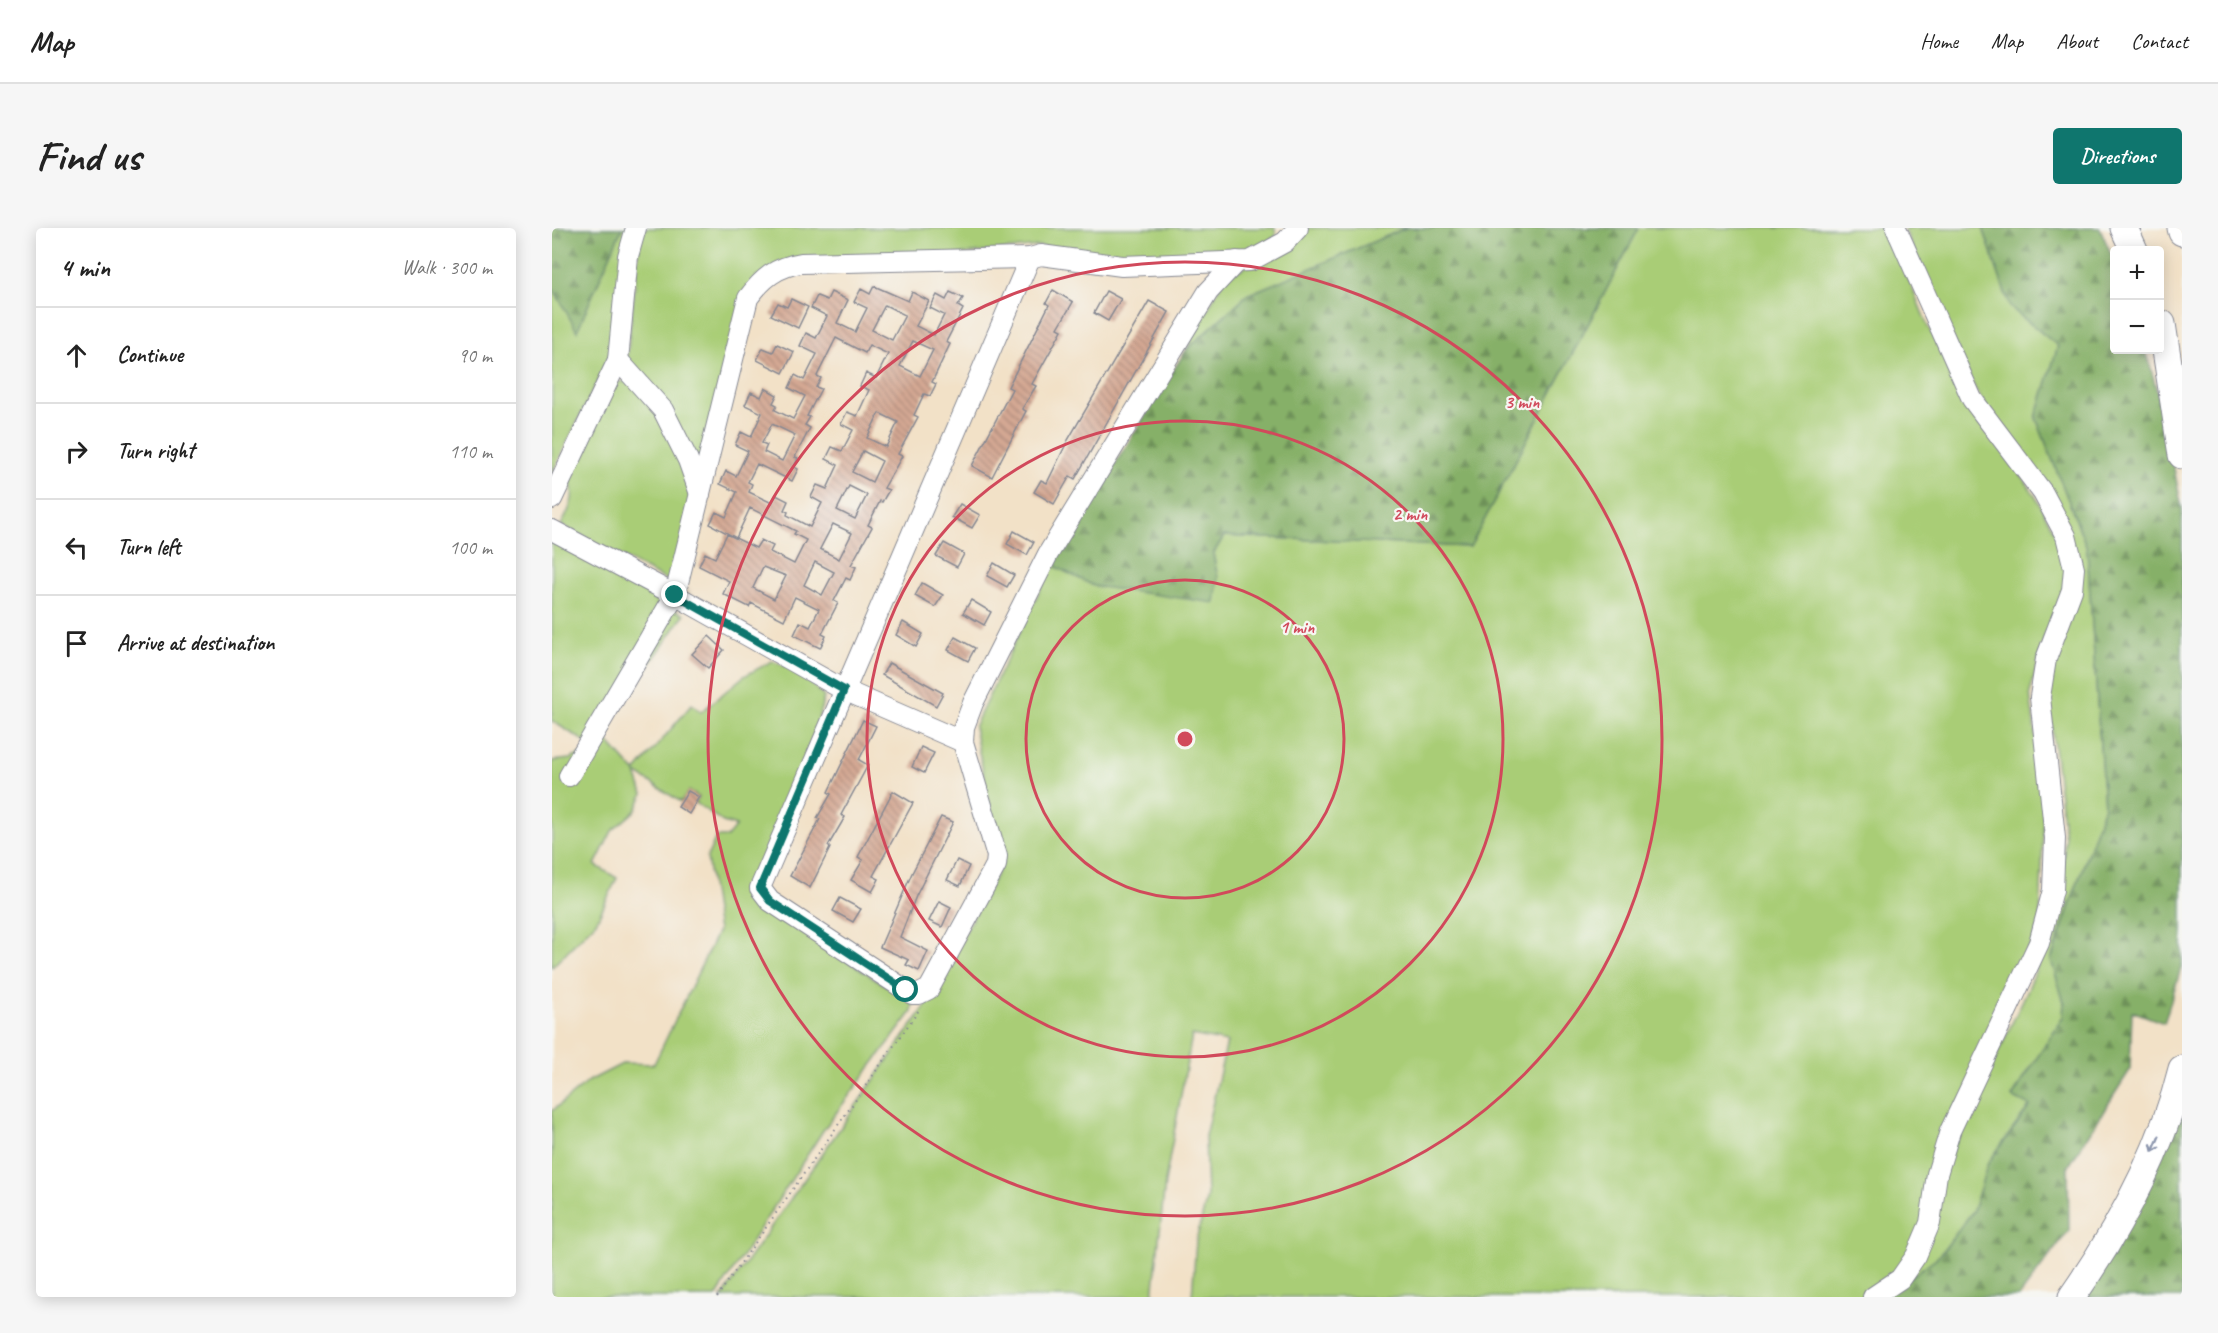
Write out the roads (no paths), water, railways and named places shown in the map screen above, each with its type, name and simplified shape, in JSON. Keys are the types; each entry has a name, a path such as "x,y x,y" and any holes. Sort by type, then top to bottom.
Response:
{"highway":[{"path":"2124,228 2132,246"},
{"path":"2164,331 2182,393"},
{"path":"2164,340 2182,455"},
{"path":"2072,1297 2099,1258 2145,1169 2182,1069"}],"street":[{"path":"552,499 618,360 628,256 636,228"},
{"path":"1873,1297 1900,1279 1916,1256 1930,1223 1937,1174 1950,1131 2039,943 2053,890 2055,838 2040,697 2046,658 2072,590 2074,568 2066,536 2043,494 1972,399 1896,228"},
{"path":"569,776 675,595 748,298 763,278 783,266 801,263 1030,258 1041,255 1122,266 1250,261 1289,233"},
{"path":"1030,258 760,888 770,901 906,990 919,994 929,989 996,865 997,856 963,742 964,727 973,703 1048,554 1208,292 1237,261"},
{"path":"618,360 663,410 688,460 700,494"},
{"path":"552,530 675,595 844,690 963,742"}]}
